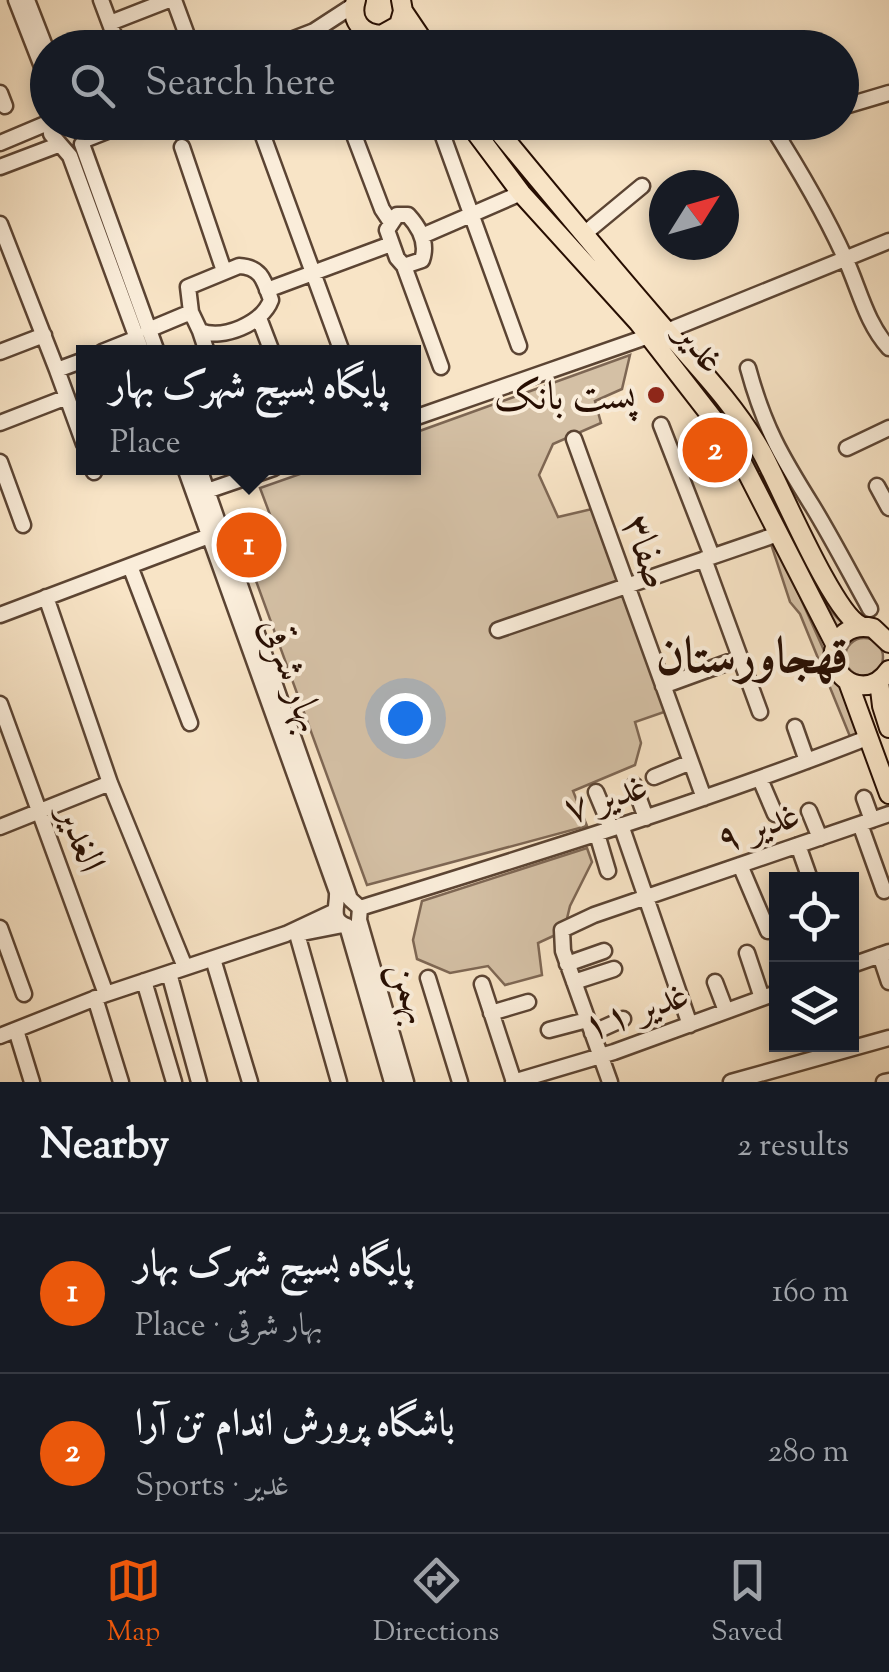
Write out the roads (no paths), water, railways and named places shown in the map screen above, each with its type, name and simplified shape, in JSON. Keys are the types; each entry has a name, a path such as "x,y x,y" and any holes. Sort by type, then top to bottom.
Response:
{"main road":[{"path":"355,3 355,17 367,30"},
{"path":"388,30 399,25 402,6"},
{"path":"402,6 417,30"},
{"name":"غدیر","path":"481,140 521,193 746,426 838,604 853,622 866,617"},
{"name":"غدیر","path":"506,140 584,234 732,443 835,644 834,666 848,682"},
{"path":"835,644 866,617 887,637"},
{"path":"848,682 861,686 884,676 882,706 889,728"},
{"path":"848,682 889,794"}],"street":[{"path":"16,0 30,36"},
{"path":"28,0 39,30"},
{"path":"101,0 113,30"},
{"path":"110,23 171,0 184,30"},
{"path":"312,30 355,3"},
{"path":"326,24 336,30"},
{"path":"859,102 889,93"},
{"path":"0,143 30,131"},
{"path":"56,140 70,156 143,340"},
{"path":"0,166 89,140"},
{"path":"263,140 339,345"},
{"path":"356,140 390,221"},
{"path":"444,140 519,346"},
{"path":"780,140 845,258 876,334 889,348"},
{"path":"84,142 143,340"},
{"path":"182,147 224,271"},
{"path":"584,234 642,186"},
{"path":"422,236 521,193"},
{"path":"404,266 422,260 425,250 422,236 408,214 396,215 387,230 441,366"},
{"path":"0,224 76,422"},
{"path":"421,416 658,334 889,240"},
{"path":"267,290 391,244"},
{"path":"200,330 212,336 259,318 271,300 261,274 252,266 239,266 188,288 191,312 205,345"},
{"path":"143,340 191,312"},
{"path":"259,318 269,345"},
{"path":"0,352 44,335"},
{"path":"58,370 76,363"},
{"path":"748,368 760,415 845,565 866,617"},
{"path":"0,422 67,397"},
{"path":"661,425 708,558 736,656 760,712"},
{"path":"847,448 889,428"},
{"name":"صفا۳","path":"574,439 704,798"},
{"path":"0,462 23,525"},
{"path":"784,495 788,470"},
{"name":"بهار شرقی","path":"187,475 216,534 347,913"},
{"name":"بهار شرقی","path":"202,475 216,534"},
{"path":"208,491 253,475"},
{"path":"877,486 889,508"},
{"path":"0,615 216,534"},
{"path":"498,630 778,534"},
{"path":"838,604 845,565"},
{"path":"130,566 190,723"},
{"path":"46,597 110,784 184,967"},
{"path":"663,686 736,656"},
{"name":"الغدیر","path":"0,704 101,996 121,1082"},
{"path":"795,727 807,761"},
{"name":"غدیر ۷","path":"0,1036 184,967 646,818 867,738"},
{"path":"654,778 691,762"},
{"path":"760,779 774,814"},
{"path":"0,827 110,784"},
{"path":"634,785 646,818"},
{"path":"596,792 610,829 646,897 690,1024"},
{"path":"864,798 866,822 884,891"},
{"path":"809,811 820,838"},
{"name":"غدیر ۹","path":"567,964 562,930 577,921 889,814"},
{"path":"608,872 610,829"},
{"path":"798,845 807,872"},
{"path":"740,865 768,932"},
{"name":"بهمن","path":"347,913 392,1082"},
{"name":"بهمن","path":"347,913 406,1082"},
{"path":"0,928 6,966 24,994"},
{"path":"292,934 339,1082"},
{"path":"604,951 567,964 610,1082"},
{"path":"859,962 884,953 889,982"},
{"path":"748,954 769,995"},
{"path":"213,958 250,1082"},
{"path":"574,982 614,970"},
{"path":"168,974 199,1082"},
{"path":"428,978 460,1082"},
{"path":"144,982 174,1082"},
{"path":"715,982 726,1011"},
{"path":"482,984 513,1082"},
{"name":"غدیر ۱۱","path":"513,1082 600,1056 769,995"},
{"path":"491,1013 528,1002"},
{"path":"549,1030 622,1020"},
{"path":"16,1030 32,1082"},
{"path":"731,1082 889,1038"}],"place":[{"name":"پست بانک","path":"656,395"},
{"name":"باشگاه پرورش اندام تن آرا","path":"715,450"},
{"name":"پایگاه بسیج شهرک بهار","path":"249,545"}],"district":[{"name":"قهجاورستان","path":"752,654"}]}
